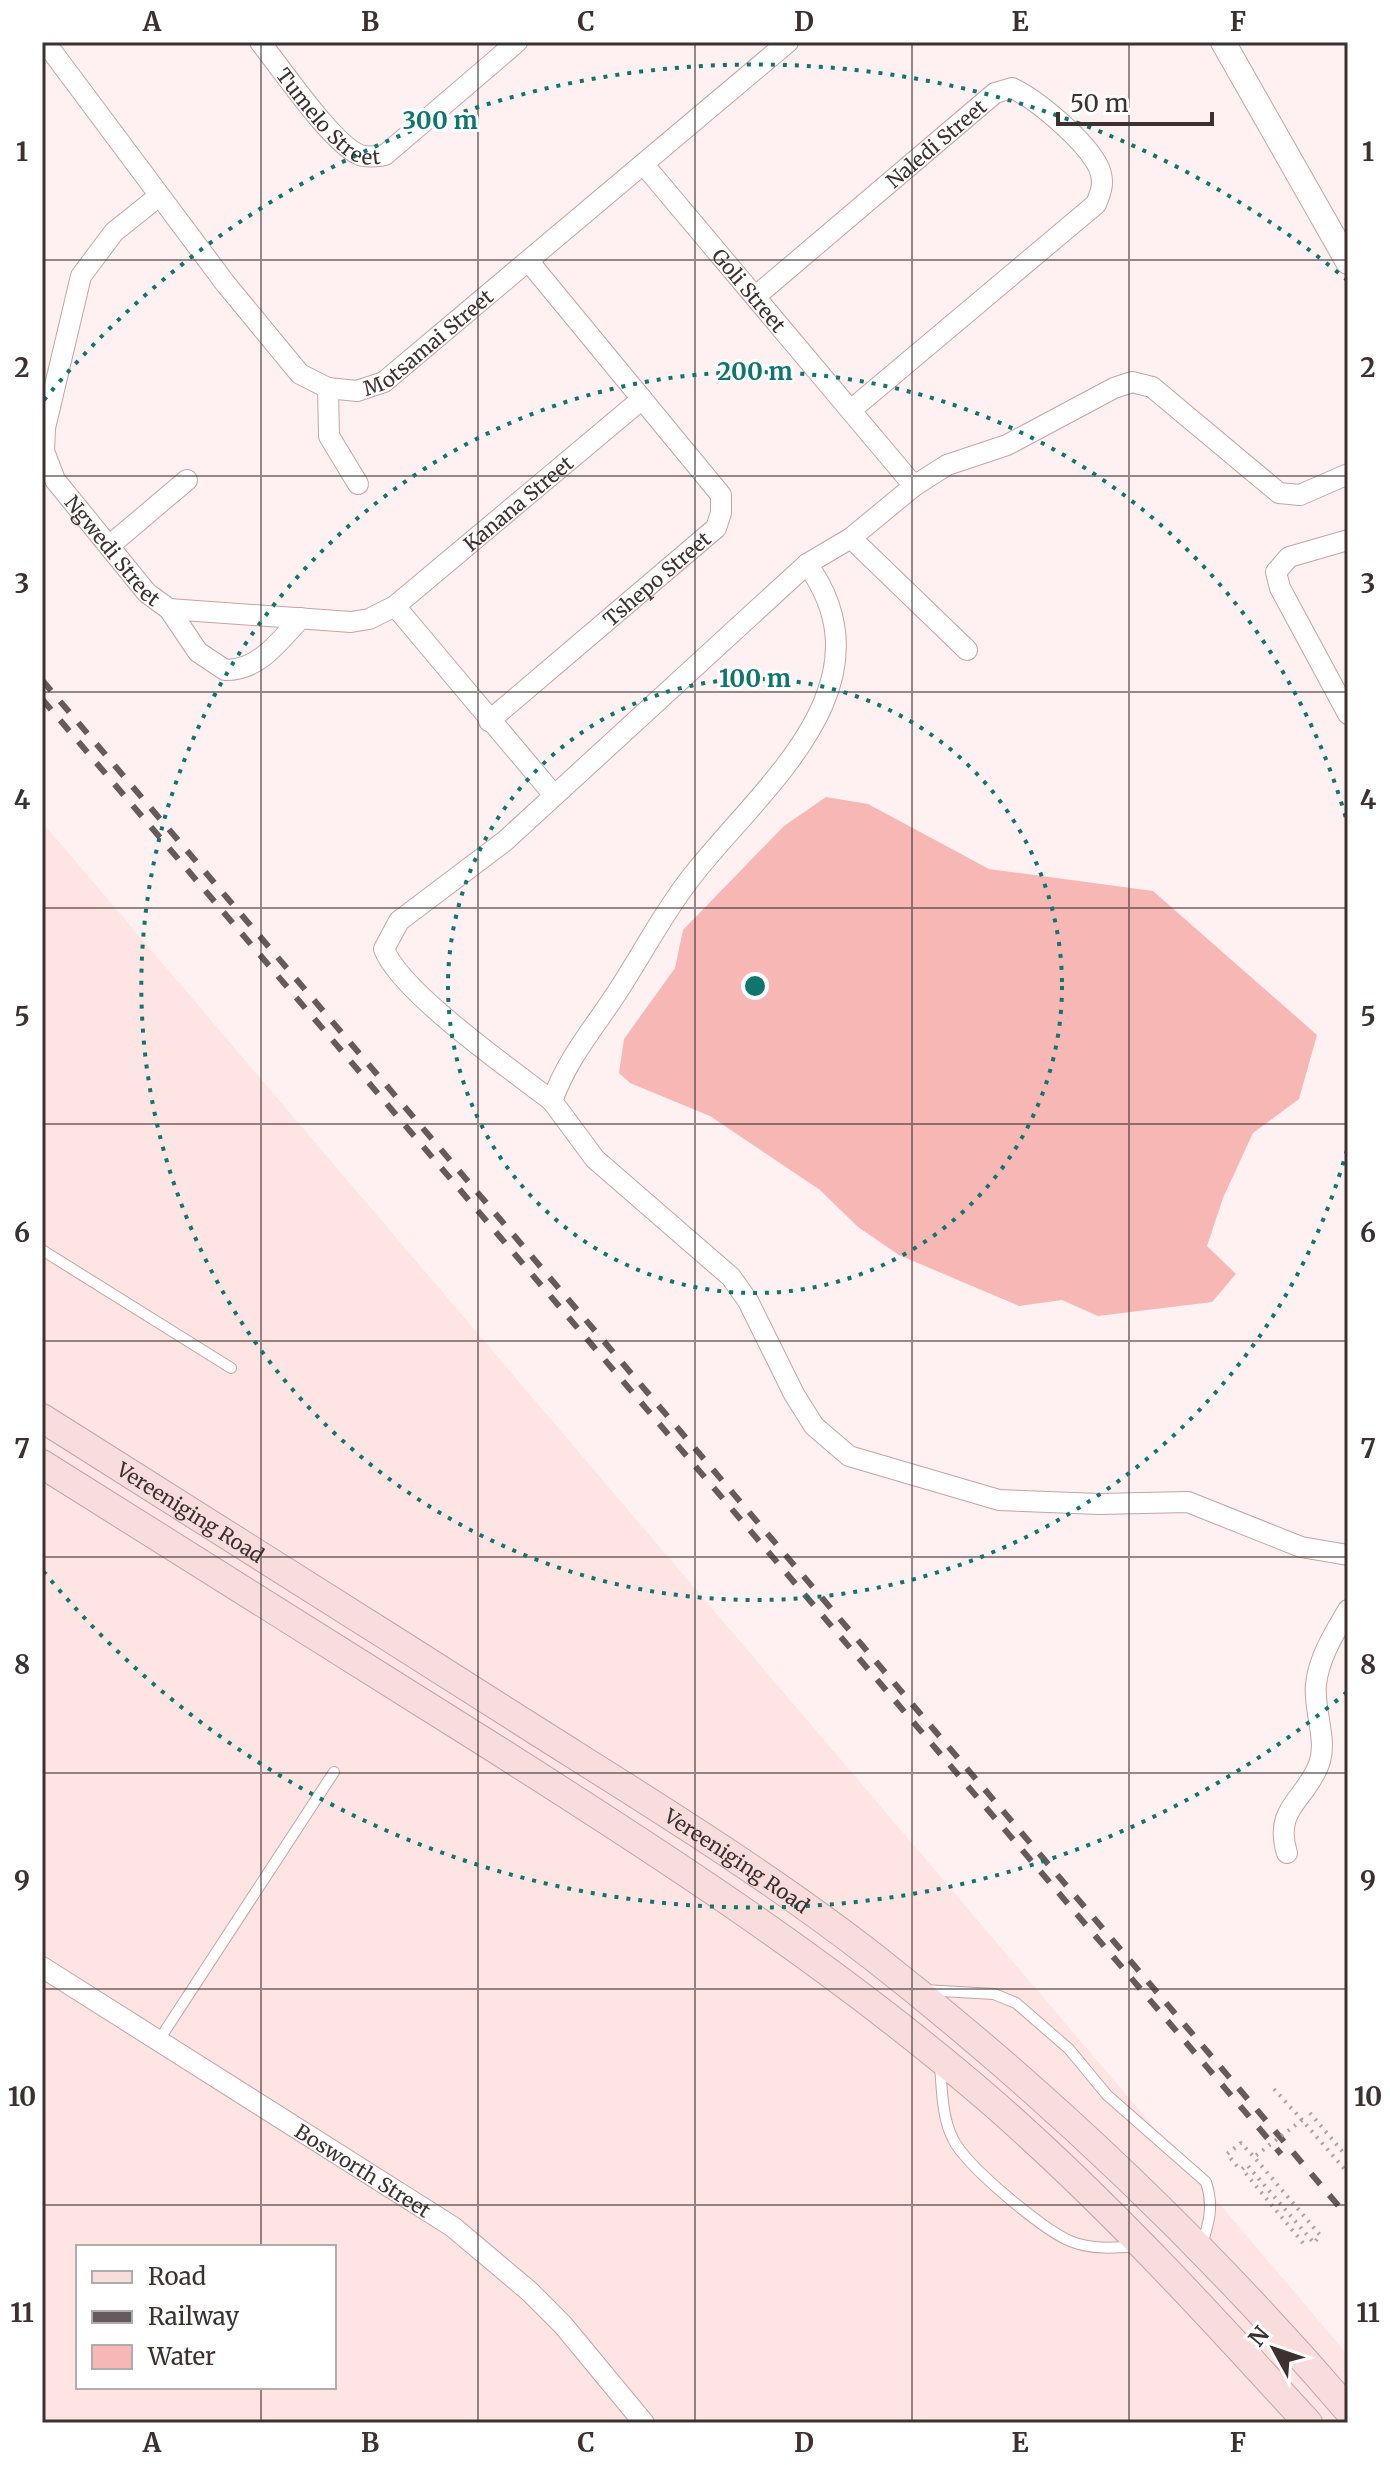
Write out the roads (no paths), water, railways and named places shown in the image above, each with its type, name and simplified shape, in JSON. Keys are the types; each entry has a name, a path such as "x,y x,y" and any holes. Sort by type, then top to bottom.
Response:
{"main road":[{"name":"Vereeniging Road","path":"42,1418 730,1854 914,1990 1024,2081 1201,2247 1348,2410"},
{"name":"Vereeniging Road","path":"42,1464 651,1848 805,1954 939,2059 1074,2176 1144,2245 1308,2423"}],"street":[{"name":"Motsamai Street","path":"45,42 159,196 300,374 328,388 357,391 384,382 530,263 788,42"},
{"name":"Tumelo Street","path":"260,42 342,144 361,156 373,157 385,155 517,42"},
{"path":"1223,42 1348,262"},
{"name":"Naledi Street","path":"756,296 995,93 1012,88 1033,97 1091,156 1100,170 1103,186 1096,204 851,410"},
{"name":"Goli Street","path":"645,166 914,486"},
{"name":"Ngwedi Street","path":"159,196 114,232 81,276 45,428 44,451 55,480 147,593 169,609 351,622 369,619 395,606"},
{"name":"Tshepo Street","path":"489,721 716,528 721,513 721,495 530,263"},
{"path":"1348,474 1300,495 1279,493 1152,387 1132,382 1007,445 947,465 914,486 851,538 807,564 478,864 399,921 384,949 388,959 435,1006 552,1101 595,1159 731,1277 748,1301 794,1394 814,1426 849,1456 919,1480 999,1500 1099,1504 1188,1502 1301,1547 1348,1555"},
{"path":"328,388 329,436 358,484"},
{"name":"Kanana Street","path":"395,606 642,399"},
{"path":"109,546 187,480"},
{"path":"851,538 967,650"},
{"path":"1348,540 1289,557 1276,572 1280,588 1348,714"},
{"path":"552,1101 575,1049 610,1004 666,911 744,813 795,756 818,719 827,696 834,655 834,617 827,591 807,564"},
{"path":"395,606 553,794"},
{"path":"169,609 198,652 225,670 251,666 301,618"},
{"path":"1287,1853 1282,1838 1284,1822 1320,1761 1316,1684 1321,1664 1348,1610"},
{"name":"Bosworth Street","path":"42,1967 453,2227 529,2291 563,2325 644,2423"}],"lane":[{"path":"42,1250 231,1368"},
{"path":"159,2040 334,1772"},
{"path":"914,1990 994,1994 1016,2003 1069,2049 1107,2095 1206,2182 1211,2195 1210,2220 1201,2247"},
{"path":"939,2059 944,2110 952,2139 1007,2195 1070,2240 1115,2248 1144,2245"}],"water":[{"path":"826,797 868,804 989,869 1153,891 1317,1035 1299,1099 1253,1133 1223,1198 1207,1246 1236,1274 1212,1302 1098,1316 1062,1300 1019,1306 899,1255 858,1227 820,1190 710,1116 630,1083 619,1073 624,1039 675,968 683,930 784,826"}],"railway":[{"path":"42,680 1348,2217"},
{"path":"42,699 1281,2154"}]}
